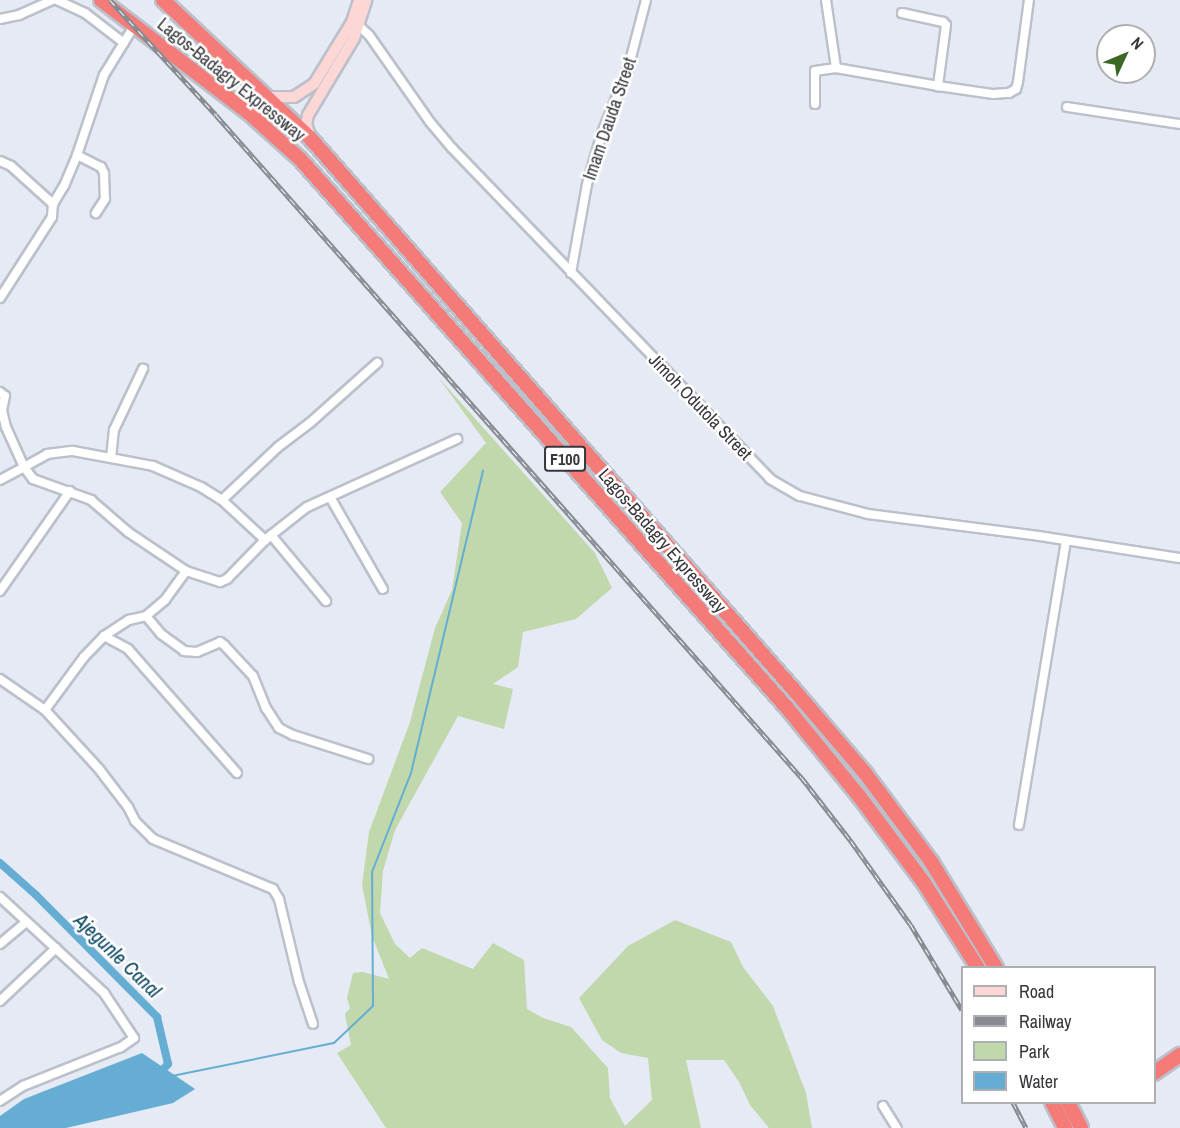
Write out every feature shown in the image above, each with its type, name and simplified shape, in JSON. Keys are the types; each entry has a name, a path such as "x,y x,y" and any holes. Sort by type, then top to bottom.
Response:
{"highway":[{"name":"Lagos-Badagry Expressway","path":"100,0 249,113 301,160 333,195 788,710 859,796 924,883 977,966"},
{"name":"Lagos-Badagry Expressway","path":"166,1 311,139 865,772 932,863 995,966"},
{"path":"1156,1071 1180,1055"},
{"path":"1053,1104 1065,1128"},
{"path":"1069,1104 1081,1128"}],"main road":[{"path":"268,98 294,97 310,89 356,24 359,0"},
{"path":"311,139 306,124 308,115 330,80 366,0"}],"street":[{"path":"0,19 19,15 55,0 85,13 124,43"},
{"name":"Imam Dauda Street","path":"571,273 586,184 602,133 628,69 646,0"},
{"path":"826,0 836,68"},
{"path":"815,104 815,71 836,68 993,94 1010,93 1016,89 1029,0"},
{"path":"902,13 943,22 946,25 938,86"},
{"name":"Jimoh Odutola Street","path":"356,24 369,35 430,122 571,273 770,479 811,500 868,514 1180,558"},
{"path":"0,298 52,218 53,204 64,186 77,155 104,75 134,26"},
{"path":"1067,107 1180,124"},
{"path":"77,155 101,167 104,173 105,199 96,213"},
{"path":"0,161 11,166 53,204"},
{"path":"222,500 278,447 311,422 376,363"},
{"path":"111,458 114,430 143,369"},
{"path":"0,392 5,396 2,410 6,427 24,467 33,479 91,500 128,532 186,571 220,582 227,579 268,538 308,507 457,439"},
{"path":"0,480 37,457 65,452 89,452 168,471 222,500 268,538 326,602"},
{"path":"0,591 70,491"},
{"path":"330,497 383,589"},
{"path":"1019,825 1066,541"},
{"path":"45,710 84,657 104,636 129,620 146,616 175,588 186,571"},
{"path":"146,616 161,634 184,651 197,652 220,642 224,645 253,676 266,708 279,728 293,735 368,759"},
{"path":"104,636 128,649 237,773"},
{"path":"0,679 45,710 99,769 128,807 135,821 153,839 273,889 313,1024"},
{"path":"0,897 104,993 134,1038 121,1047 44,1076 0,1101"},
{"path":"0,944 26,922"},
{"path":"0,1001 56,948"},
{"path":"883,1106 897,1128"}],"green space":[{"path":"438,377 595,553 612,588 576,619 523,632 518,667 493,684 513,689 504,729 458,716 395,830 383,871 380,913 395,944 410,958 422,948 473,969 493,943 524,960 527,1009 543,1018 571,1027 608,1068 610,1098 625,1126 652,1100 648,1058 621,1053 602,1040 579,998 628,946 675,920 731,942 743,967 773,1006 806,1093 812,1128 769,1128 750,1105 739,1082 724,1060 686,1060 701,1128 386,1128 337,1053 351,1045 345,1014 350,1008 347,998 353,973 363,972 389,979 372,936 362,885 369,832 410,722 435,628 452,590 462,523 440,492 486,443"}],"water":[{"path":"142,1053 195,1089 173,1103 66,1128 0,1128 0,1116 24,1099"}],"waterway":[{"path":"172,1076 334,1043 373,1006 372,872 411,773 483,470"},
{"name":"Ajegunle Canal","path":"0,863 36,895 157,1017 168,1064 158,1075"}],"railway":[{"path":"110,0 216,115 802,778 851,841 911,925 961,1008"},
{"path":"1014,1104 1026,1128"}]}
